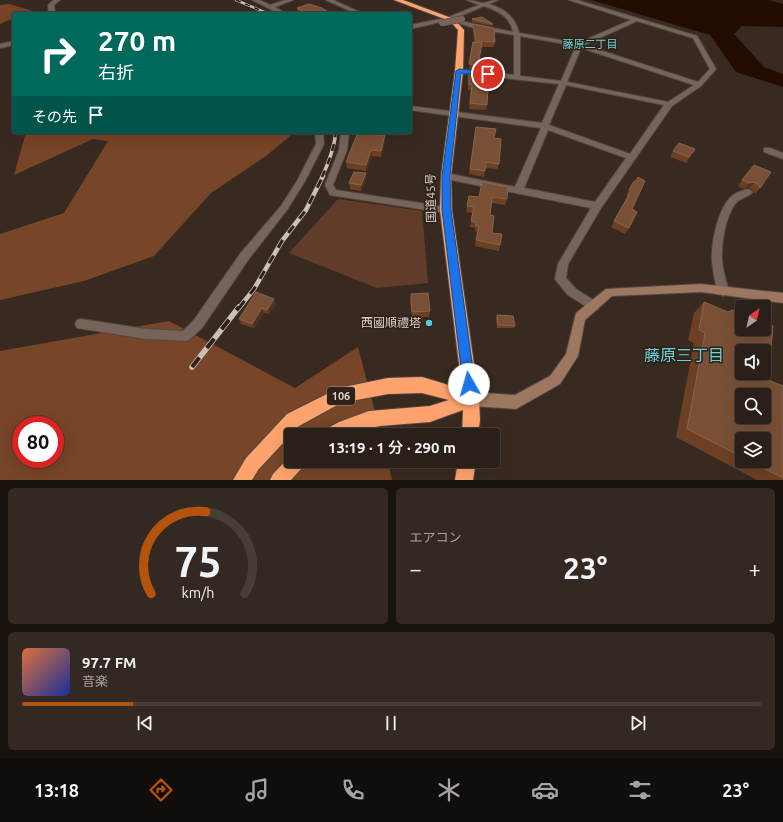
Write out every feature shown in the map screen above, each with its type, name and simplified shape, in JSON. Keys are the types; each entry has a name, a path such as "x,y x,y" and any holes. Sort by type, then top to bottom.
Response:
{"highway":[{"path":"397,0 450,20"},
{"name":"国道45号","path":"450,20 461,30 459,71 446,176 446,210 471,399 471,428"},
{"name":"106","path":"242,480 252,464 293,420 339,396 388,386 422,384 471,399"},
{"name":"106","path":"343,428 348,425 377,417 432,414 471,399"},
{"path":"279,480 290,468"},
{"path":"464,480 466,468"}],"street":[{"path":"52,12 52,5 57,0"},
{"path":"255,0 281,12"},
{"path":"272,7 290,0"},
{"path":"329,0 356,12"},
{"path":"470,0 484,4 508,16 517,35 518,78"},
{"path":"412,27 450,20 495,0"},
{"path":"572,0 694,37 713,69 699,85 669,104 597,206 564,264 560,279 572,292 594,306"},
{"path":"442,23 462,19"},
{"path":"450,20 465,25 579,45 699,85"},
{"path":"518,191 579,45 637,20"},
{"path":"0,46 12,43"},
{"path":"459,71 564,83 669,104"},
{"path":"412,108 545,126 631,157"},
{"path":"81,324 146,334 185,336 198,324 244,257 288,201 301,181 320,144 319,134"},
{"path":"345,134 343,150 330,185 330,189 333,193 446,210"},
{"path":"767,150 783,156"},
{"path":"446,176 597,206"},
{"path":"722,291 717,259 724,220 729,205 736,197 748,192"},
{"path":"471,399 516,402 555,380 572,356 580,317 610,292 700,288 783,298"}],"shaded area":[{"path":"591,0 769,0 783,4 783,27 742,26 734,34 764,67 783,74 783,87 736,72 710,35"},
{"path":"9,4 33,11 12,12 12,19 0,24 0,5"},
{"path":"25,134 293,134 266,156 211,193 154,256 84,281 0,300 0,234 64,213 108,141 93,139 14,175"},
{"path":"338,199 422,211 428,283 377,288 289,253"},
{"path":"169,321 295,388 358,347 379,428 284,428 284,468 389,468 392,480 0,480 0,351"}],"building":[{"path":"309,4 329,12 304,12 297,8"},
{"path":"482,17 493,24 472,19"},
{"path":"473,24 494,28 495,42 476,41"},
{"path":"473,42 482,43 479,60 494,61 494,66 469,64"},
{"path":"469,70 494,73 494,82 491,81 490,86 488,86 487,105 470,103 472,85 469,84"},
{"path":"476,127 496,129 494,138 501,139 499,164 486,162 485,171 470,169"},
{"path":"357,134 385,135 381,151 371,150 366,165 346,162"},
{"path":"679,143 695,149 689,157 673,151"},
{"path":"754,165 771,172 760,188 759,185 754,182 749,183 742,180"},
{"path":"354,172 366,173 361,185 349,183"},
{"path":"638,177 645,181 632,209 637,212 629,228 614,221 631,191 629,190"},
{"path":"482,182 508,187 507,199 492,197 490,215 494,216 492,233 502,234 500,245 476,240 479,226 476,226 476,222 471,221 474,207 467,206 469,196 479,197"},
{"path":"256,292 274,299 267,310 262,308 252,324 239,319"},
{"path":"428,293 430,311 412,312 411,294"},
{"path":"704,302 728,312 735,311 735,336 771,336 771,325 773,326 771,348 771,344 735,344 735,380 768,380 783,386 783,478 763,468 771,468 771,432 735,432 735,453 687,429 705,333 699,330"},
{"path":"497,315 513,316 515,326 498,325"}],"railway":[{"path":"236,0 264,12"},
{"path":"322,177 331,155 336,134"},
{"path":"239,308 254,289 282,241 306,210 323,176"},
{"path":"192,367 239,307"}],"place":[{"name":"西國順禮塔","path":"429,323"}],"district":[{"name":"藤原二丁目","path":"590,44"},
{"name":"藤原三丁目","path":"684,355"}],"route":[{"path":"469,384 446,210 446,176 459,71 488,74"}]}
